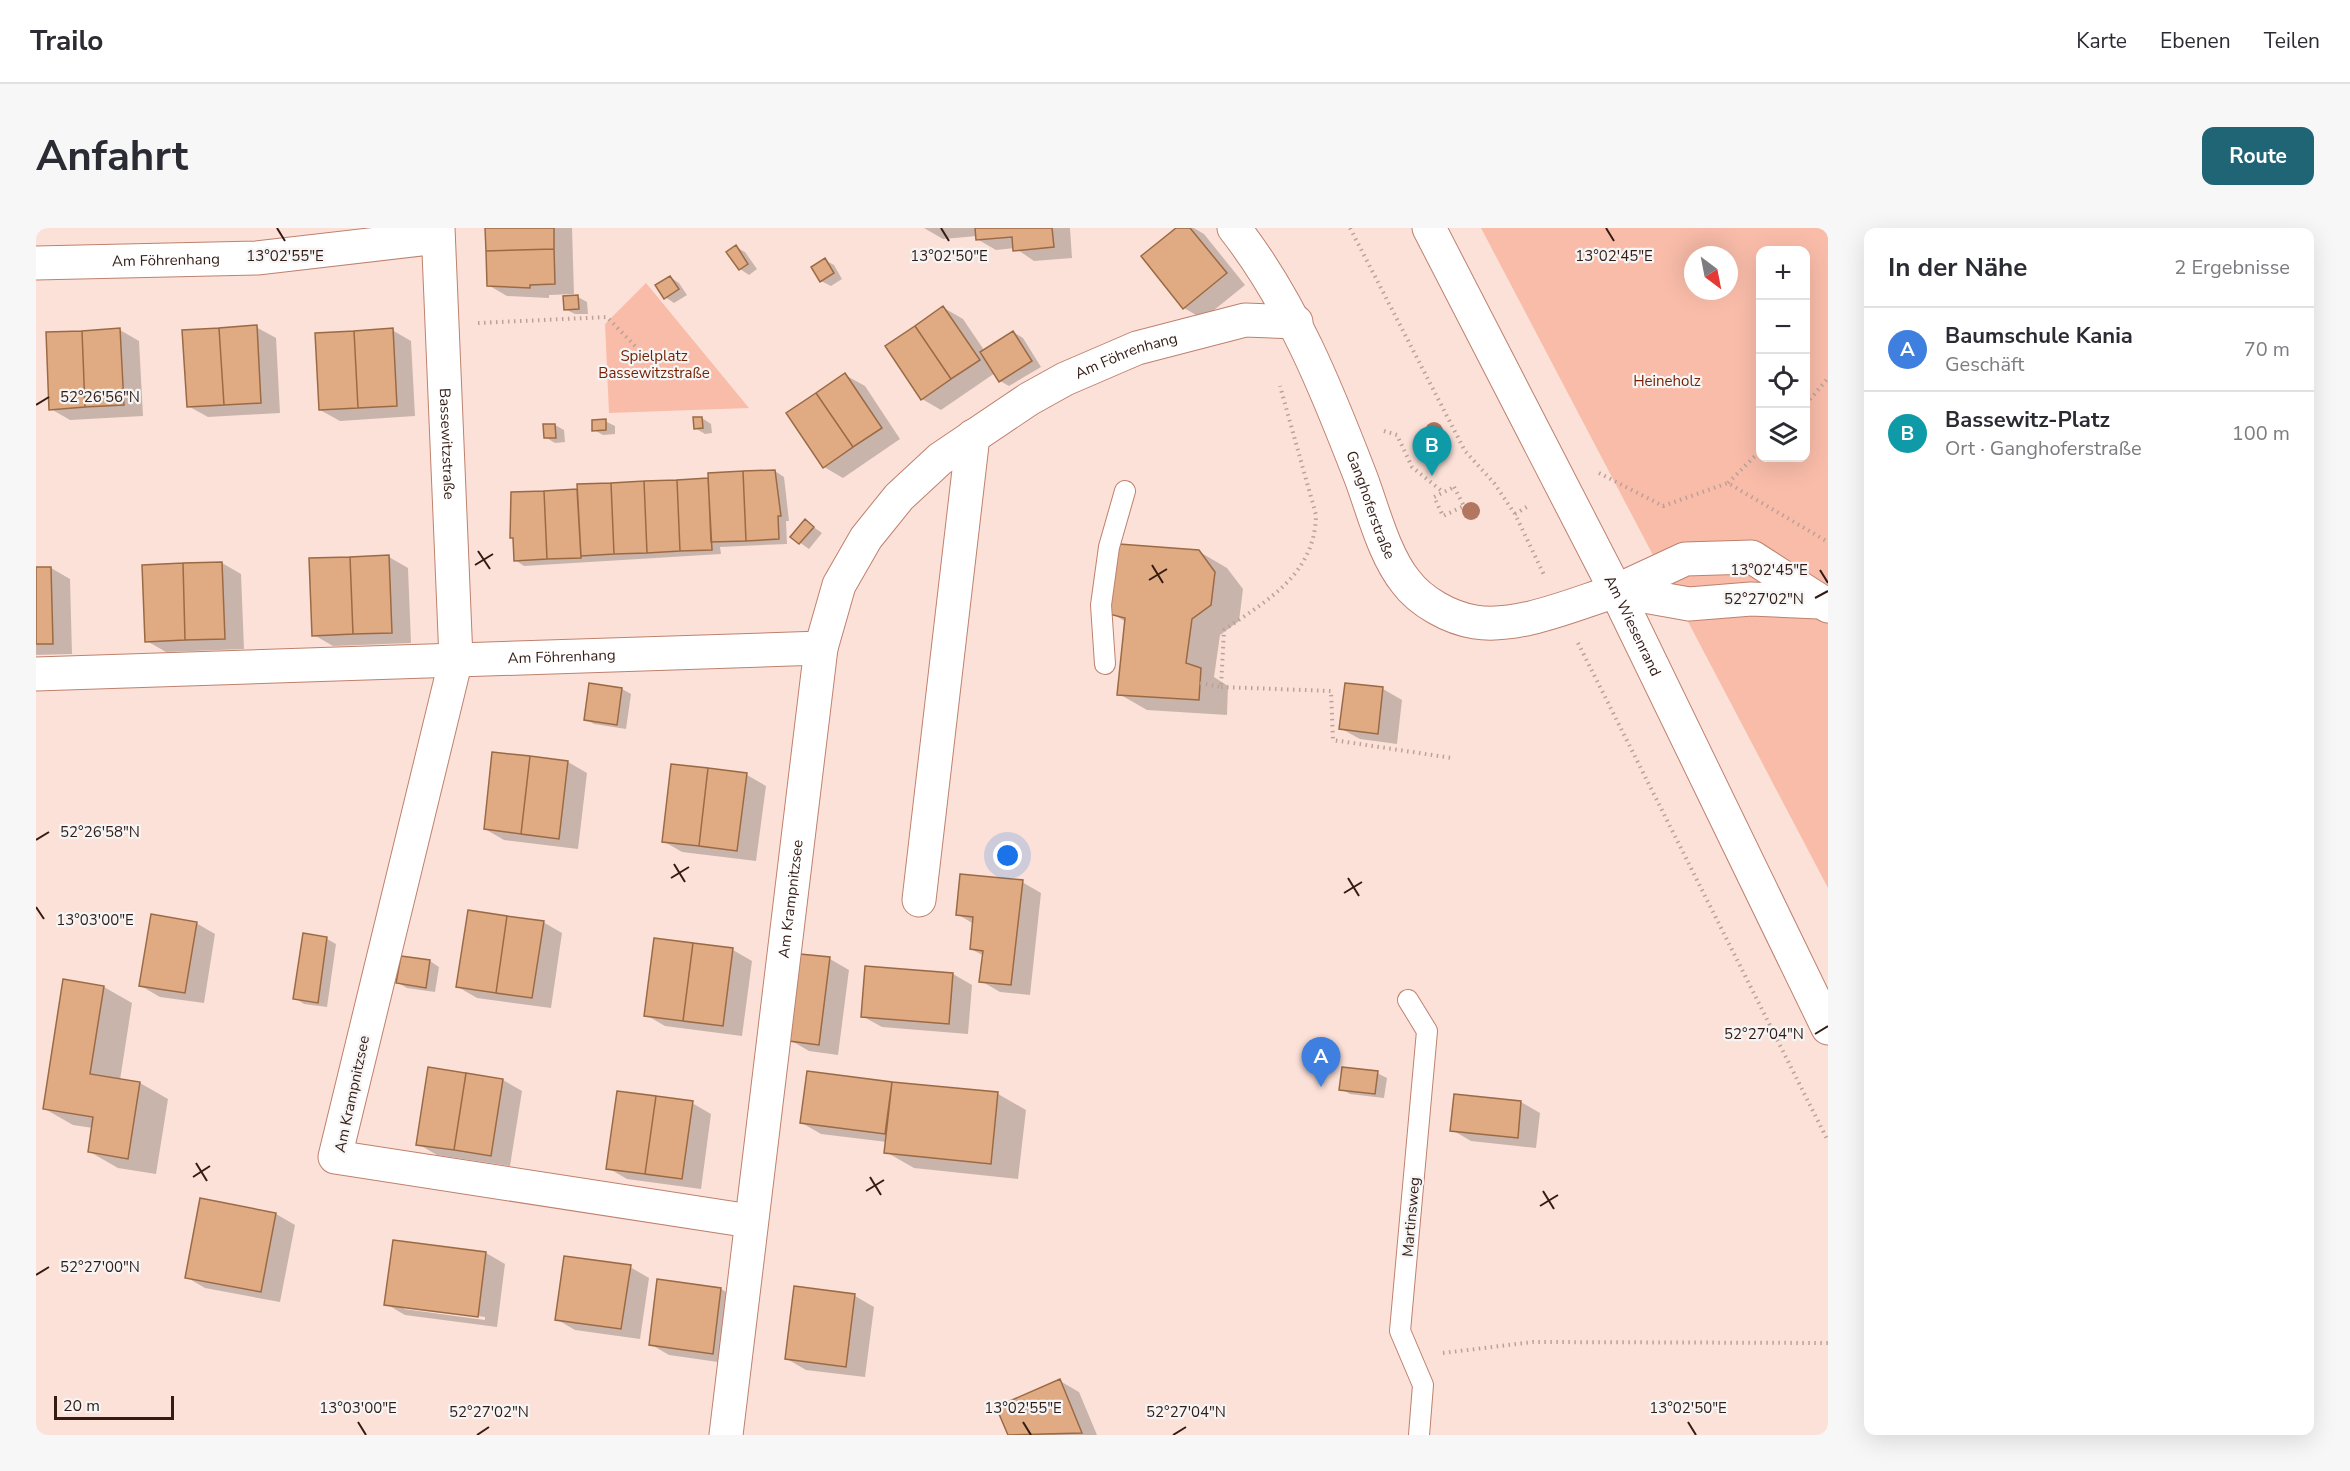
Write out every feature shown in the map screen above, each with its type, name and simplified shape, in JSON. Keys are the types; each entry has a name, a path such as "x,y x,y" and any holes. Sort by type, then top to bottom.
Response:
{"street":[{"name":"Ganghoferstraße","path":"1234,228 1258,258 1296,322 1384,541 1405,582 1427,602 1449,615 1473,622 1488,624 1516,621 1616,591 1685,559 1752,557 1825,604"},
{"name":"Am Wiesenrand","path":"1429,228 1616,591 1828,1028"},
{"name":"Am Föhrenhang","path":"36,263 257,258 438,232"},
{"name":"Bassewitzstraße","path":"438,232 456,659"},
{"name":"Am Föhrenhang","path":"36,674 821,648 839,585 866,538 899,497 940,459 973,436 1065,379 1137,348 1174,336 1245,320 1296,322"},
{"path":"919,900 973,436"},
{"path":"1616,591 1689,604 1751,599 1825,604"},
{"name":"Am Krampnitzsee","path":"726,1435 750,1221 821,648"},
{"name":"Am Krampnitzsee","path":"456,659 335,1157 750,1221"}],"lane":[{"path":"1105,664 1101,605 1109,547 1125,490"},
{"name":"Martinsweg","path":"1408,1000 1427,1031 1400,1330 1423,1384 1419,1435"}],"path":[{"path":"1350,228 1465,451 1494,483 1515,514 1828,1141"},
{"path":"442,325 607,317 635,346"},
{"path":"1221,687 1224,630 1283,586 1309,553 1315,532 1316,515 1278,376"},
{"path":"1810,399 1828,378"},
{"path":"1377,429 1397,435 1412,468 1443,492"},
{"path":"1562,486 1591,469 1663,506 1728,483 1756,456"},
{"path":"1728,483 1828,542"},
{"path":"1454,487 1464,506 1443,516 1434,497 1443,492 1454,487"},
{"path":"1200,683 1221,687 1331,691 1333,740 1452,758"},
{"path":"1410,1357 1533,1342 1828,1343"}],"green space":[{"name":"Heineholz","path":"1481,228 1828,228 1828,888"},
{"name":"Spielplatz Bassewitzstraße","path":"646,283 749,408 609,413 605,324"}],"building":[{"path":"485,228 554,228 554,249 486,251"},
{"path":"975,228 1052,228 1054,247 1013,251 1012,237 976,240"},
{"path":"1176,228 1190,228 1227,273 1183,309 1141,256"},
{"path":"736,245 748,264 739,270 726,252"},
{"path":"554,249 555,284 530,285 530,288 487,286 486,251"},
{"path":"825,258 834,273 820,282 811,267"},
{"path":"670,276 679,289 664,299 655,285"},
{"path":"578,295 579,309 564,310 563,296"},
{"path":"943,306 980,360 951,379 915,326"},
{"path":"257,325 261,403 224,405 219,328"},
{"path":"915,326 951,379 921,400 885,346"},
{"path":"120,328 124,405 85,407 82,331"},
{"path":"219,328 224,405 187,407 182,330"},
{"path":"393,328 397,406 358,408 354,331"},
{"path":"82,331 85,407 49,410 46,332"},
{"path":"354,331 358,408 319,410 315,333"},
{"path":"1013,331 1032,361 999,382 980,352"},
{"path":"845,373 882,428 853,447 816,393"},
{"path":"816,393 853,447 823,468 786,413"},
{"path":"693,417 702,417 703,428 694,429"},
{"path":"606,419 606,430 592,431 592,420"},
{"path":"543,424 555,424 556,438 544,438"},
{"path":"775,470 781,516 778,516 779,539 746,541 743,471"},
{"path":"743,471 746,541 711,542 708,473"},
{"path":"708,478 712,550 680,551 677,480"},
{"path":"677,480 680,551 647,553 644,481"},
{"path":"644,481 647,553 614,554 611,483"},
{"path":"611,483 614,554 581,556 577,484"},
{"path":"577,489 581,558 547,559 544,491"},
{"path":"544,491 547,559 514,561 513,538 510,538 511,492"},
{"path":"805,519 814,527 799,544 790,537"},
{"path":"1119,544 1199,550 1215,572 1211,605 1192,619 1186,663 1201,668 1199,700 1117,695 1125,618 1109,614"},
{"path":"389,555 392,633 353,634 350,557"},
{"path":"350,557 353,634 312,636 309,558"},
{"path":"222,562 225,639 185,640 183,563"},
{"path":"183,563 185,640 145,642 142,565"},
{"path":"36,567 51,567 53,644 36,644"},
{"path":"589,683 622,688 617,725 584,720"},
{"path":"1345,683 1383,687 1378,734 1339,729"},
{"path":"492,752 530,756 521,834 484,829"},
{"path":"530,756 568,761 559,839 521,834"},
{"path":"671,764 708,768 699,846 662,842"},
{"path":"708,768 747,773 737,851 699,846"},
{"path":"960,874 1023,880 1011,985 979,982 983,951 970,949 973,917 956,915"},
{"path":"468,910 507,916 496,993 456,987"},
{"path":"151,914 197,922 185,993 139,986"},
{"path":"507,916 544,921 532,998 496,993"},
{"path":"303,933 327,937 318,1003 293,999"},
{"path":"654,938 693,943 683,1021 644,1016"},
{"path":"693,943 733,948 723,1026 683,1021"},
{"path":"800,954 830,957 819,1045 789,1041"},
{"path":"401,956 430,960 426,988 396,983"},
{"path":"865,966 953,973 949,1024 861,1017"},
{"path":"63,979 104,986 90,1074 140,1082 128,1159 88,1152 93,1117 43,1109"},
{"path":"428,1067 466,1073 454,1150 416,1145"},
{"path":"1342,1067 1378,1071 1375,1094 1339,1090"},
{"path":"807,1071 892,1082 885,1134 800,1123"},
{"path":"466,1073 503,1079 491,1156 454,1150"},
{"path":"892,1082 998,1092 991,1164 884,1153"},
{"path":"617,1091 656,1096 645,1174 606,1169"},
{"path":"1454,1094 1521,1101 1518,1138 1450,1131"},
{"path":"656,1096 693,1101 682,1179 645,1174"},
{"path":"200,1198 276,1213 261,1292 185,1278"},
{"path":"393,1240 486,1252 478,1317 384,1305"},
{"path":"564,1256 631,1265 621,1329 555,1320"},
{"path":"657,1279 721,1288 713,1354 649,1345"},
{"path":"794,1286 855,1294 846,1367 785,1359"},
{"path":"1060,1379 1082,1433 1008,1435 996,1407"}],"place":[{"name":"Bassewitz-Platz","path":"1432,476"},
{"name":"Baumschule Kania","path":"1321,1087"}]}
